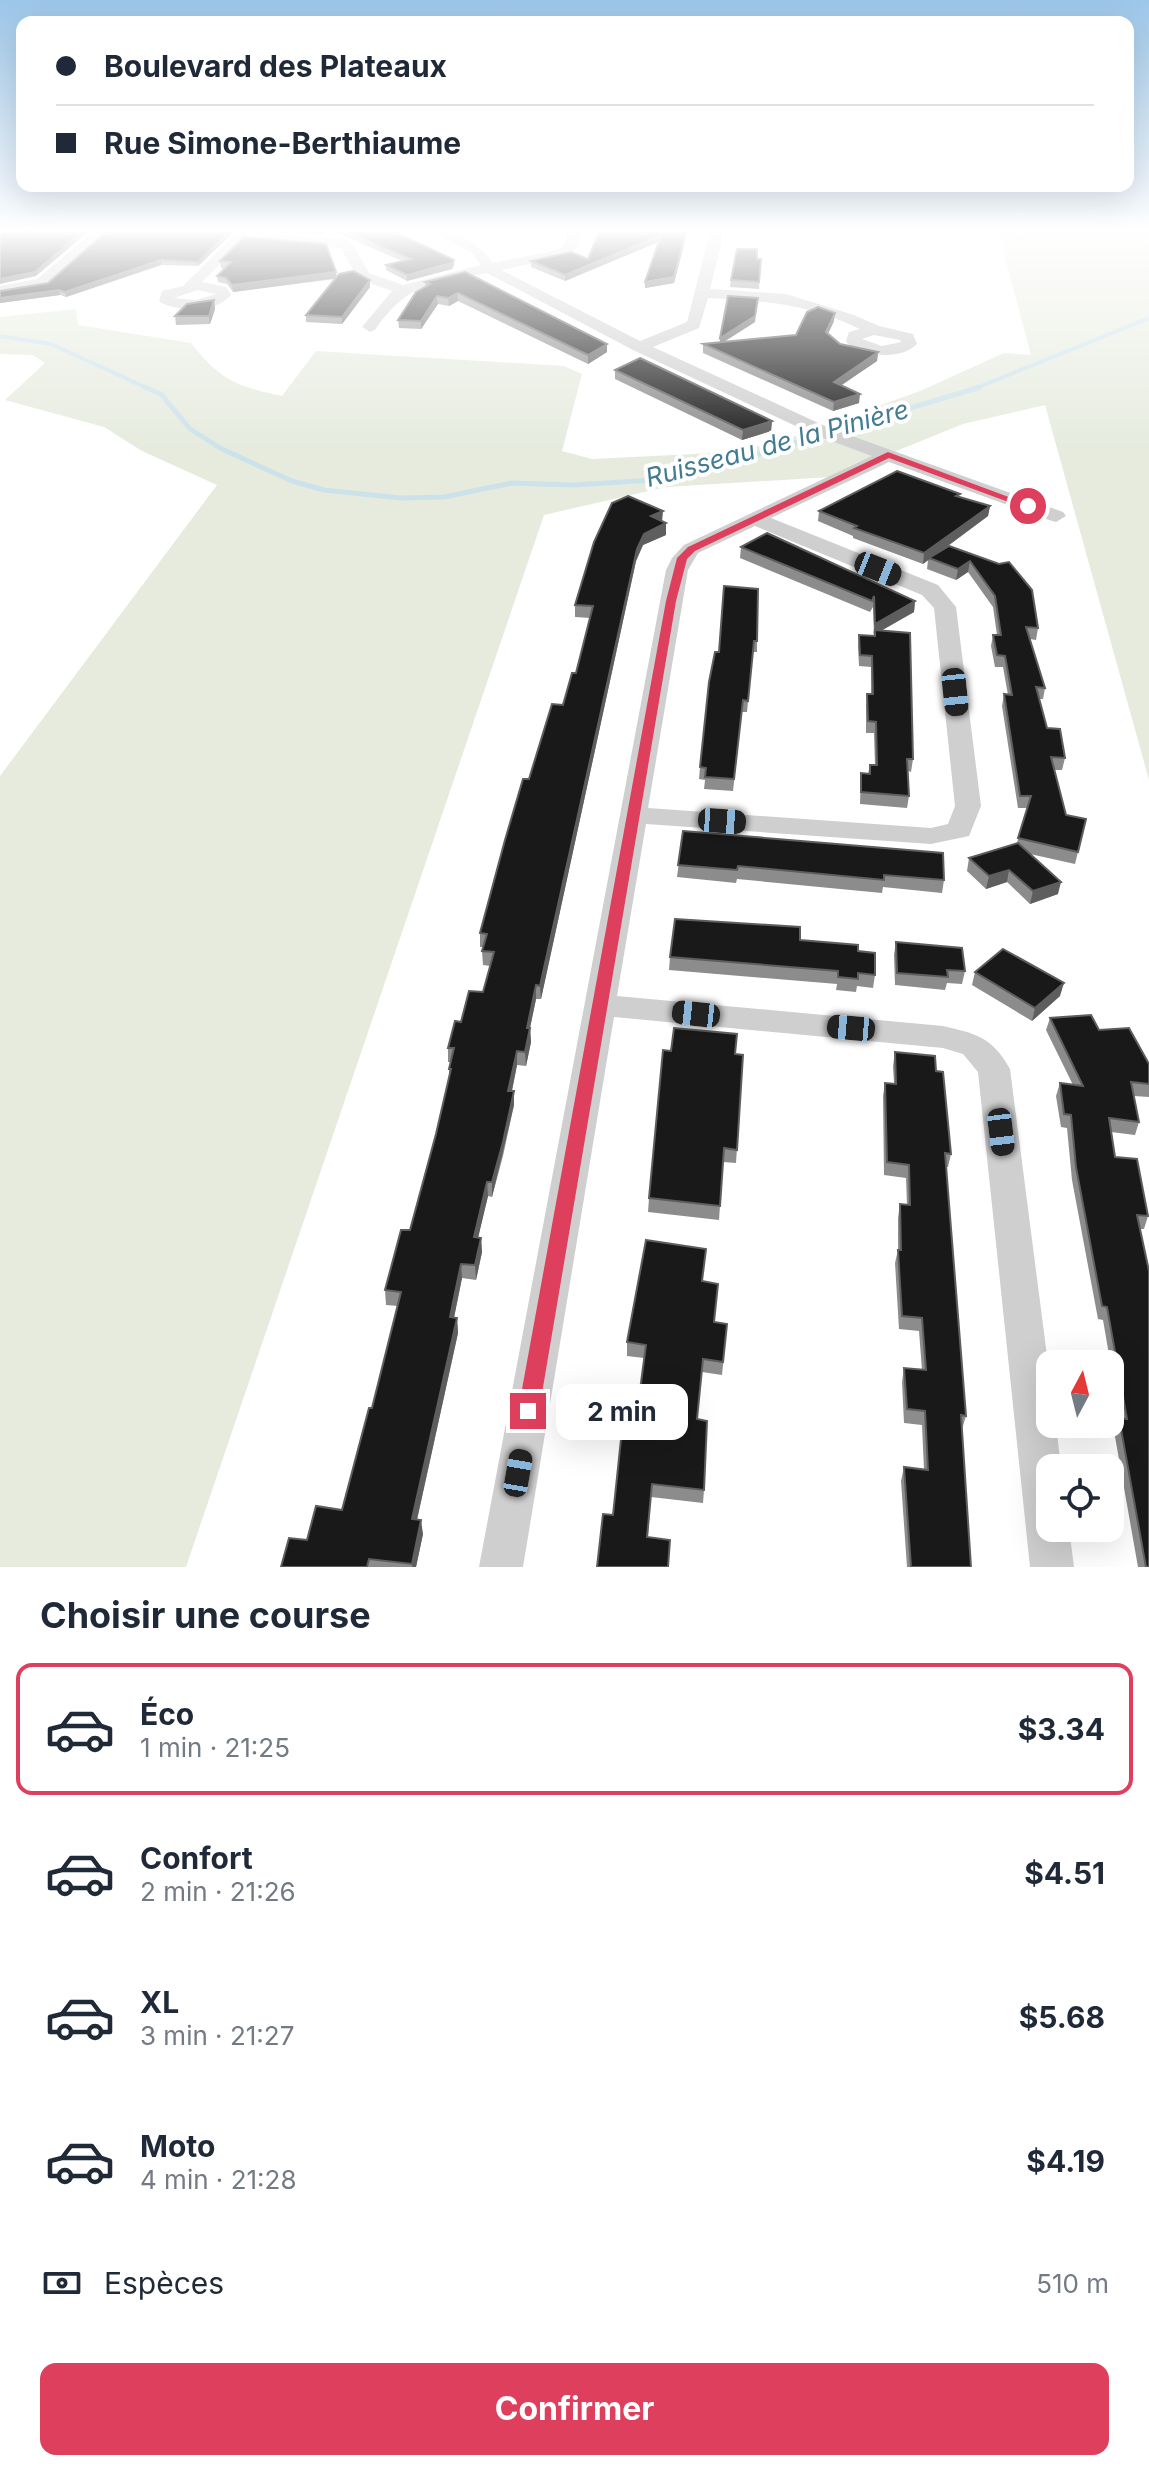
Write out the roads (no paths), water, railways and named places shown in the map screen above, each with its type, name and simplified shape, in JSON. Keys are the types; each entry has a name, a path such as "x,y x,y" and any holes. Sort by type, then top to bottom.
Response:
{"street":[{"path":"370,327 386,305"},
{"path":"556,305 821,431 1056,516"},
{"path":"639,347 694,325 699,305"},
{"path":"808,305 874,330"},
{"path":"501,1567 677,570 682,558 691,549 758,520 888,455"},
{"path":"633,815 931,836 959,830 968,806 945,607 930,590 758,520"},
{"path":"599,1005 943,1037 974,1045 994,1069 1052,1567"}],"waterway":[{"name":"Ruisseau de la Pinière","path":"976,388 1149,318"},
{"name":"Ruisseau de la Pinière","path":"0,336 51,344 149,389"},
{"name":"Ruisseau de la Pinière","path":"144,387 161,394 190,429 222,449 292,481 324,490 401,498 444,497 512,483 573,485 654,480 742,459 976,388"},
{"name":"Ruisseau de la Pinière","path":"976,388 980,387"}]}
